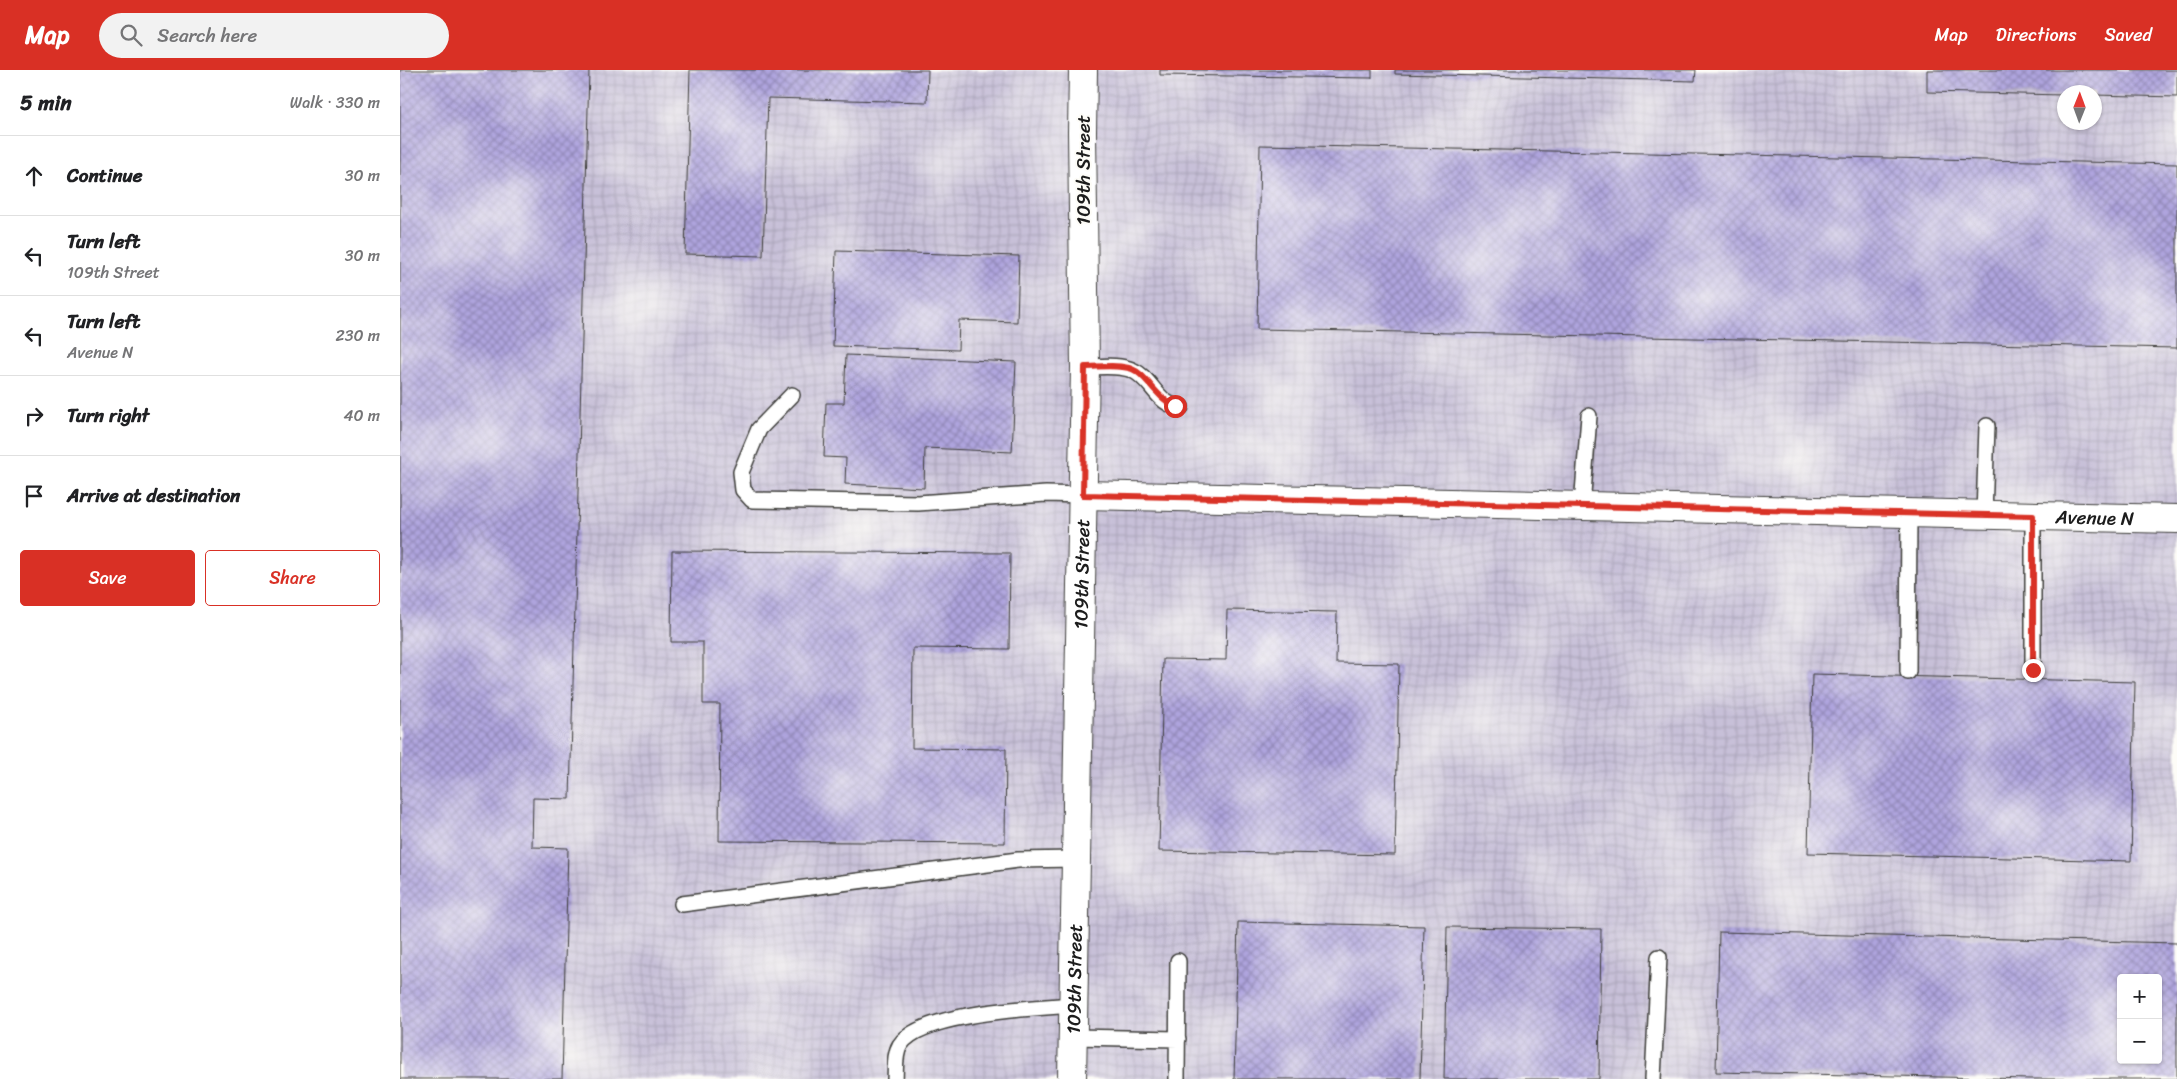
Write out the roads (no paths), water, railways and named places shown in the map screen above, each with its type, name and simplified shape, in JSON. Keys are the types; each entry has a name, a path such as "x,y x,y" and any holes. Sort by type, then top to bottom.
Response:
{"street":[{"name":"109th Street","path":"1072,1079 1085,367 1083,70"},
{"name":"Avenue N","path":"1083,495 2177,520"}],"lane":[{"path":"1085,367 1131,369 1138,373 1166,402 1181,407"},
{"path":"792,395 759,429 741,472 743,490 752,500 918,503 1046,494 1083,495"},
{"path":"1582,506 1589,416"},
{"path":"1984,515 1987,426"},
{"path":"1908,672 1909,514"},
{"path":"2033,516 2033,670"},
{"path":"682,904 1018,860 1075,859"},
{"path":"1653,1079 1659,957"},
{"path":"1177,1079 1178,961"},
{"path":"896,1079 896,1059 900,1046 910,1034 921,1028 974,1014 1074,1005"},
{"path":"1073,1036 1178,1039"}]}
